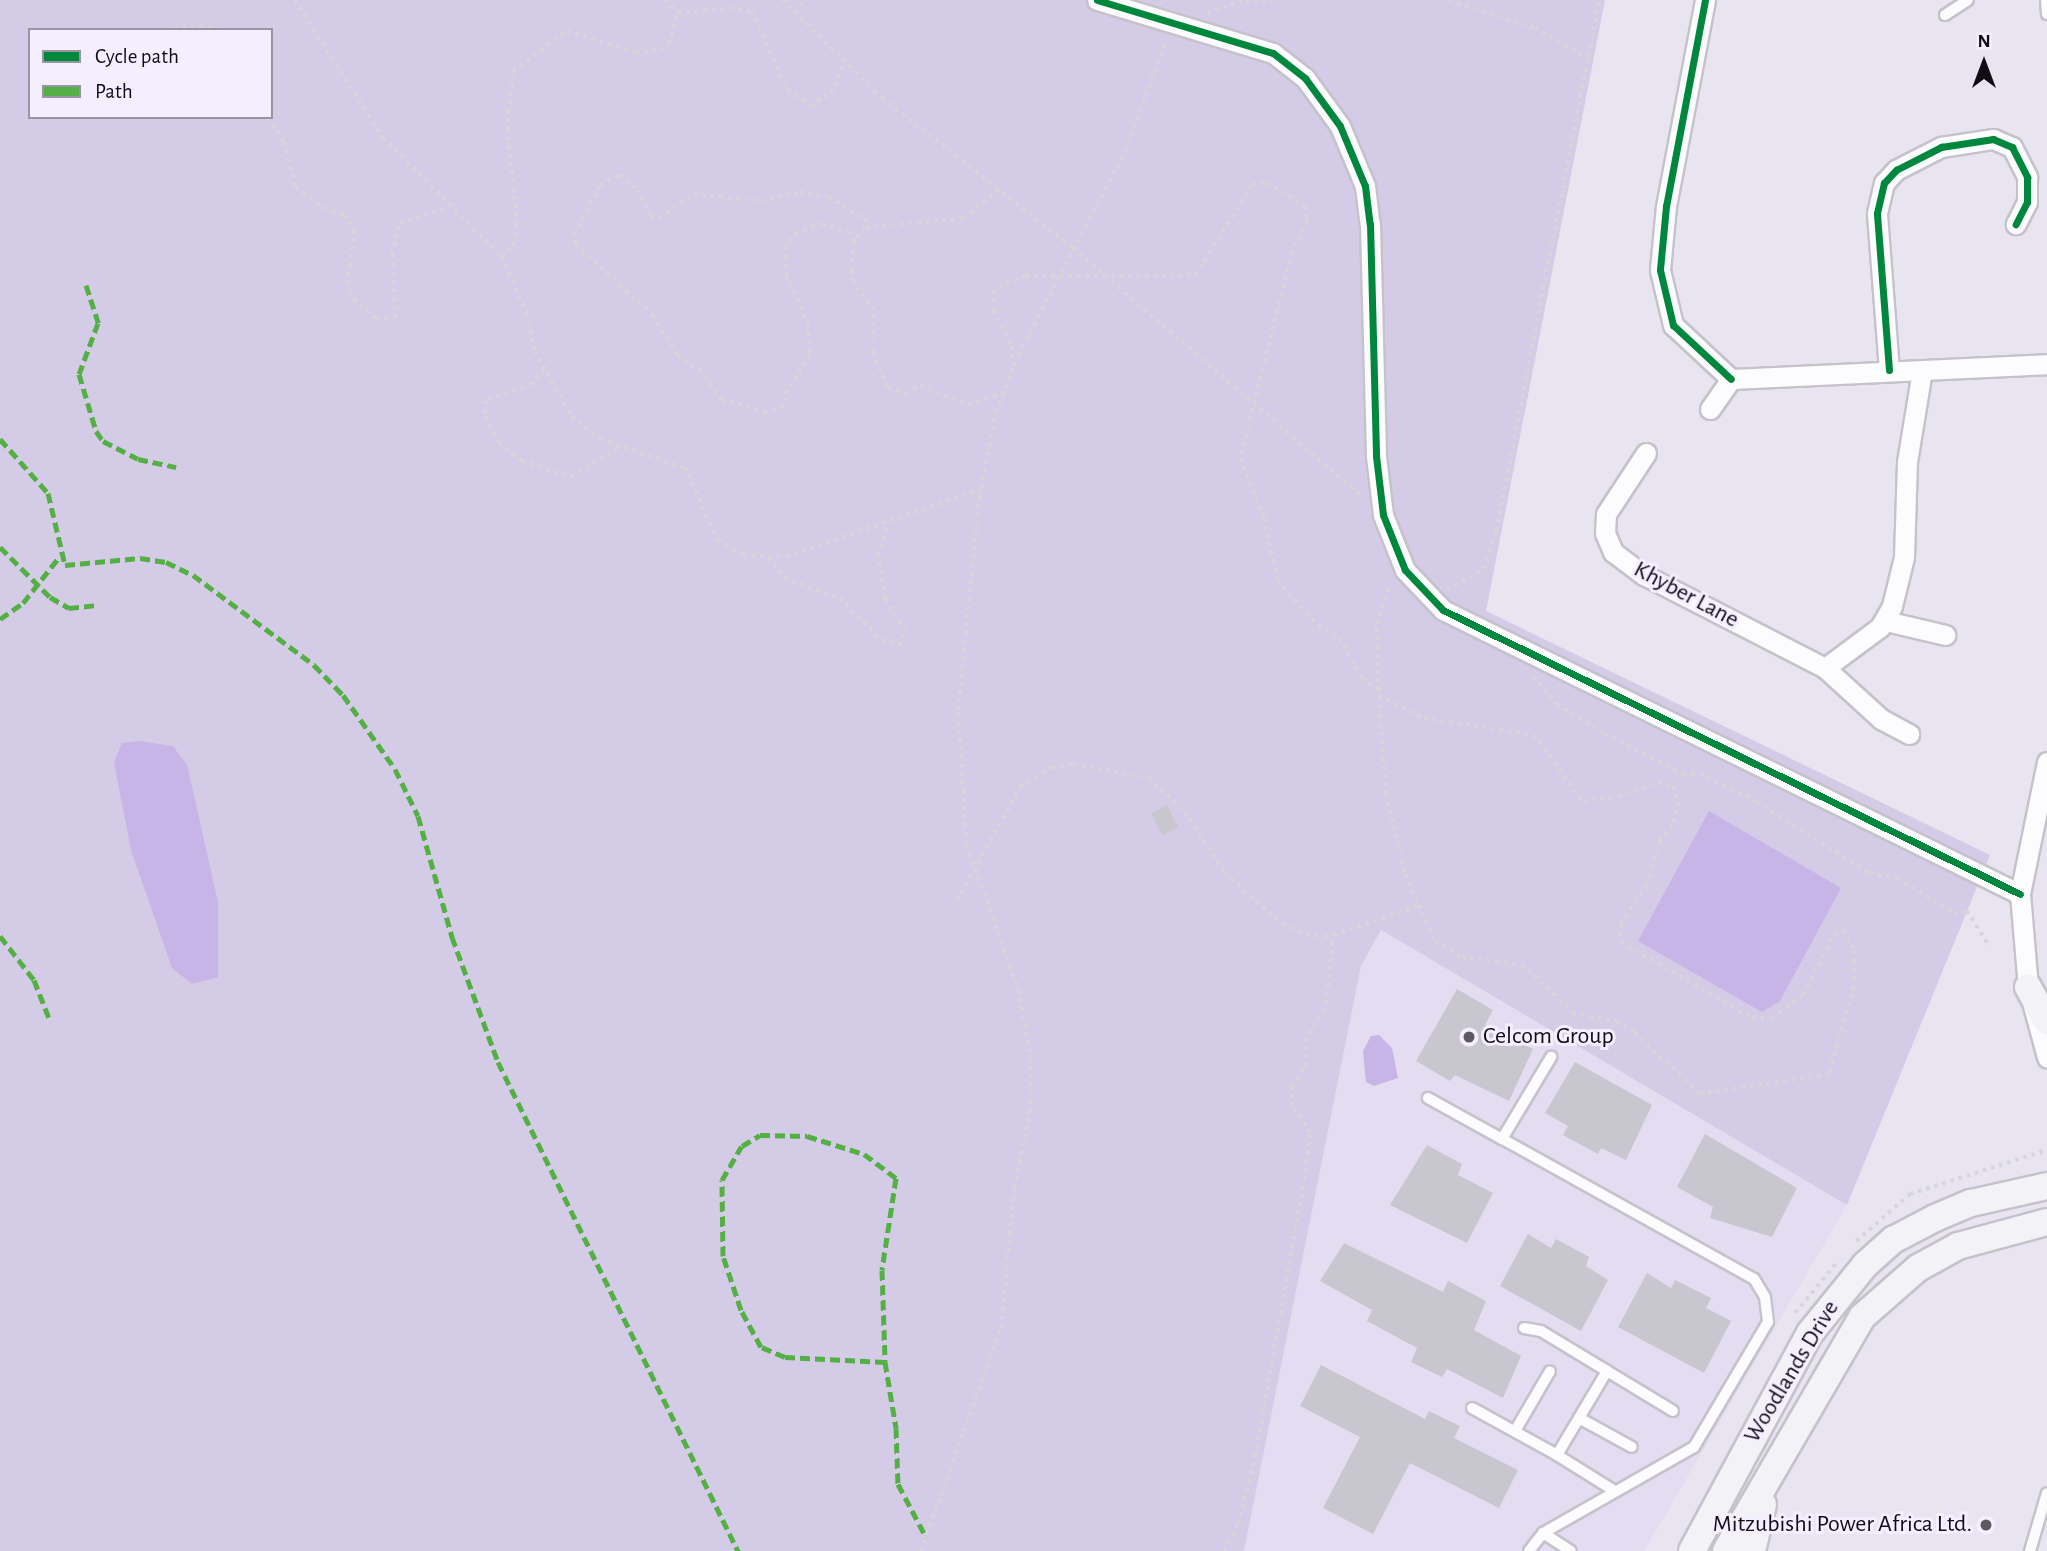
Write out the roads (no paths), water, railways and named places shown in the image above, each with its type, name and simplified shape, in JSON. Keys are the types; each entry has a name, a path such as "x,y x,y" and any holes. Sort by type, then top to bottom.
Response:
{"main road":[{"path":"2028,987 2047,1021"},
{"name":"Woodlands Drive","path":"1692,1546 1810,1333 1865,1265 1893,1240 1935,1218 1971,1203 2047,1186"},
{"name":"Woodlands Drive","path":"1726,1551 1778,1456 1862,1317 1888,1292 1958,1246 2047,1222"},
{"path":"1752,1551 1778,1456"}],"street":[{"path":"1097,0 1273,53 1305,78 1353,152 1370,224 1380,495 1396,552 1410,586 1468,626 2020,894"},
{"path":"1705,0 1666,206 1660,270 1672,326 1731,379 2047,364"},
{"path":"1889,370 1877,213 1884,183 1896,170 1941,148 1993,139 2012,148 2027,177 2027,202 2015,224"},
{"path":"1825,668 1885,621 1904,557 1907,462 1922,370"},
{"path":"1710,409 1731,379"},
{"name":"Khyber Lane","path":"1646,453 1606,514 1605,533 1613,552 1644,575 1825,668 1873,713 1909,734"},
{"path":"1885,621 1945,635"},
{"path":"2047,762 2020,894 2028,987 2047,1057"}],"lane":[{"path":"1945,15 1968,0"},
{"path":"2046,0 2047,14"},
{"path":"1502,1139 1551,1057"},
{"path":"1428,1098 1754,1279 1765,1297 1765,1335 1705,1436 1676,1461 1613,1490 1544,1533 1529,1551"},
{"path":"1524,1328 1541,1331 1673,1411"},
{"path":"1516,1431 1550,1371"},
{"path":"1557,1455 1607,1371"},
{"path":"1472,1408 1516,1431 1613,1490"},
{"path":"1579,1418 1632,1447"},
{"path":"2030,1551 2047,1493"},
{"path":"1544,1533 1571,1551"}],"place":[{"name":"Celcom Group","path":"1469,1037"},
{"name":"Mitzubishi Power Africa Ltd.","path":"1986,1525"}]}
